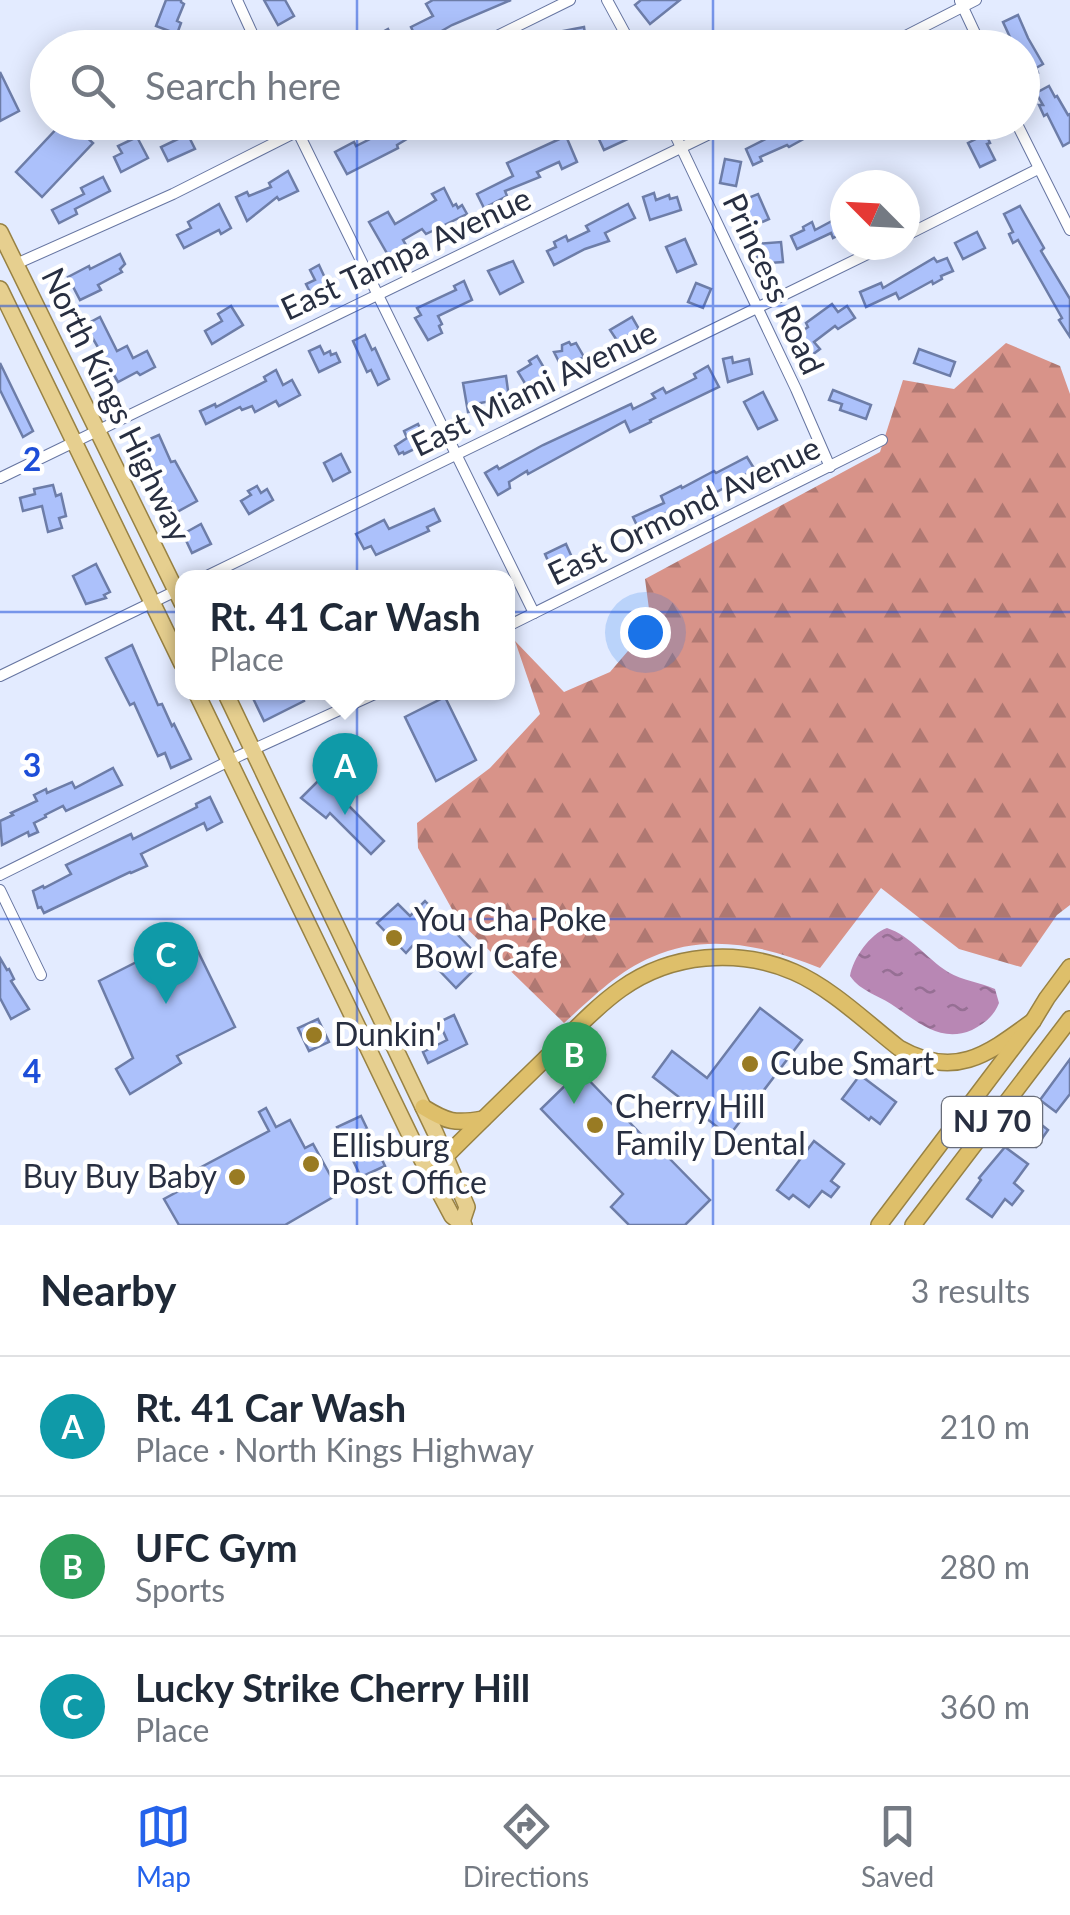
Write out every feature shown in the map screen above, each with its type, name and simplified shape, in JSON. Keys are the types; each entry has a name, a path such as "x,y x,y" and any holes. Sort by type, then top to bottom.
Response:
{"highway":[{"path":"435,1184 436,1171 444,1158 483,1119 620,990 658,969 703,958 739,958 792,972 824,990 899,1048 936,1062 974,1060 1033,1021"},
{"name":"NJ 70","path":"879,1225 1070,967"},
{"name":"NJ 70","path":"913,1225 1069,1023"},
{"path":"422,1107 447,1121 483,1119"}],"main road":[{"name":"North Kings Highway","path":"0,232 175,584"},
{"name":"North Kings Highway","path":"0,289 175,650"},
{"path":"200,700 435,1184 452,1216 463,1224 466,1207 422,1107 229,700"}],"street":[{"path":"237,0 251,30"},
{"path":"509,30 570,0"},
{"path":"608,0 624,30"},
{"path":"914,30 961,3 976,0"},
{"path":"961,3 974,30"},
{"path":"16,264 173,194 271,140"},
{"path":"301,140 513,570"},
{"name":"Princess Road","path":"678,140 830,466"},
{"name":"East Tampa Avenue","path":"0,478 699,140"},
{"path":"1024,140 1070,230"},
{"path":"920,228 1038,169"},
{"name":"East Miami Avenue","path":"220,570 856,260"},
{"name":"East Ormond Avenue","path":"515,622 882,440"},
{"path":"515,575 534,613"},
{"path":"0,676 152,602 175,595"},
{"path":"0,875 230,760 361,700"},
{"path":"0,890 42,975"}],"green space":[{"path":"1006,343 1060,366 1070,394 1070,905 1057,915 1021,967 959,949 881,888 820,968 779,953 737,945 673,949 628,970 564,1023 458,920 418,848 417,823 490,768 540,714 515,641 564,692 610,672 651,624 645,579 880,452 903,380 954,389"}],"water":[{"path":"887,928 904,936 948,972 995,989 999,1003 991,1016 972,1030 940,1033 859,986 850,976 855,962 869,941"}],"building":[{"path":"166,0 181,0 184,4 177,21 181,23 178,30 156,26"},
{"path":"264,0 285,0 294,16 278,25"},
{"path":"433,0 511,0 443,30 412,30 411,27 433,16 426,4"},
{"path":"641,0 680,0 650,24 635,5"},
{"path":"1018,15 1025,30 1007,30 1003,22"},
{"path":"0,72 19,111 0,121"},
{"path":"1049,86 1070,114 1070,142 1063,146 1040,107 1043,105 1040,91"},
{"path":"46,140 93,143 42,197 16,172"},
{"path":"139,140 148,158 121,172 114,157 122,153 118,146"},
{"path":"176,140 190,140 195,149 168,161 161,147"},
{"path":"368,140 405,140 398,148 347,174 335,152 354,142 356,146"},
{"path":"557,140 568,140 577,162 562,169 559,162 537,172 540,177 505,191 507,196 484,208 477,194 513,176 507,163"},
{"path":"599,140 626,140 604,150"},
{"path":"764,140 802,140 760,157 762,161 753,165 746,149"},
{"path":"989,140 995,160 980,167 968,143"},
{"path":"725,159 741,162 736,186 720,183"},
{"path":"288,171 298,191 279,200 277,197 247,221 236,197 271,187 269,183"},
{"path":"103,177 110,191 75,209 77,214 59,223 52,210 84,194 81,188"},
{"path":"444,188 453,206 462,205 467,214 426,234 422,229 388,255 369,222 388,212 395,224 436,200 432,194"},
{"path":"654,193 656,200 669,195 670,199 677,197 681,210 650,220 643,197"},
{"path":"758,194 769,219 753,226 738,202"},
{"path":"219,204 231,228 184,248 177,235 191,228 188,222"},
{"path":"628,204 635,218 605,233 609,241 554,265 547,251 556,247 554,242 566,236 568,241 589,231 586,226"},
{"path":"1020,206 1070,299 1070,337 1018,240 1013,243 1009,234 1013,232 1004,214"},
{"path":"812,222 815,230 830,222 830,233 797,249 791,236"},
{"path":"977,232 985,248 963,259 955,243"},
{"path":"685,239 696,264 677,272 666,247"},
{"path":"781,242 783,262 757,259 756,244"},
{"path":"120,254 125,264 122,272 98,285 101,290 80,300 68,277"},
{"path":"934,258 937,262 947,258 953,271 899,299 896,293 866,307 860,292 881,283 883,288"},
{"path":"513,261 523,282 500,294 488,271"},
{"path":"319,265 330,289 313,298 306,284 315,280 310,270"},
{"path":"464,281 472,300 438,316 442,333 428,340 415,318 421,315 417,308 456,290 454,286"},
{"path":"696,283 711,289 703,308 688,302"},
{"path":"832,304 838,312 847,306 855,318 838,329 835,326 814,342 820,349 808,358 800,349 806,344 798,334"},
{"path":"231,306 243,325 212,344 205,331 222,321 218,314"},
{"path":"100,317 117,351 127,346 133,358 147,351 155,367 118,382 85,325"},
{"path":"632,317 639,329 618,342 610,330"},
{"path":"365,335 389,379 378,385 371,370 367,372 353,341"},
{"path":"576,343 584,357 562,368 554,352 562,351 562,345"},
{"path":"320,346 324,354 336,353 340,362 319,372 309,351"},
{"path":"919,349 955,362 950,376 914,363"},
{"path":"537,356 550,378 529,390 518,372"},
{"path":"732,357 733,363 749,359 752,374 728,382 723,359"},
{"path":"0,363 33,431 23,437 0,390"},
{"path":"708,366 719,387 651,422 630,432 625,421 528,474 527,471 509,482 510,488 498,495 485,473 631,404 633,409 655,398 652,394 663,388 666,393 696,378 694,374"},
{"path":"276,370 283,385 292,380 300,395 255,412 252,406 242,410 240,407 206,424 200,411 266,381 264,377"},
{"path":"506,376 509,398 480,403 481,410 468,412 463,383"},
{"path":"833,390 871,405 866,419 840,410 842,404 829,400"},
{"path":"763,392 777,420 758,429 744,402"},
{"path":"418,424 427,443 399,454 395,446 407,438 404,431"},
{"path":"159,435 171,462 175,461 197,501 177,512 143,442"},
{"path":"341,454 350,472 333,481 324,463"},
{"path":"747,457 755,470 745,475 748,480 737,486 735,482 680,511 679,507 660,516 662,522 640,532 633,517 664,503 661,496"},
{"path":"53,485 56,496 61,494 66,516 59,518 62,528 48,532 42,506 23,511 20,498 35,494 34,489"},
{"path":"257,486 261,493 267,489 273,500 249,514 241,501"},
{"path":"434,509 440,521 427,527 429,531 376,555 371,546 364,549 356,534 384,520 389,529"},
{"path":"201,524 211,544 192,553 183,534"},
{"path":"566,544 574,562 553,572 545,554"},
{"path":"96,564 110,592 104,595 106,598 86,604 73,576"},
{"path":"132,645 158,705 162,704 191,759 171,768 165,753 158,756 134,703 130,705 106,658"},
{"path":"254,700 304,700 304,701 264,721"},
{"path":"446,700 476,760 436,781 405,717"},
{"path":"113,768 122,785 66,811 63,806 45,815 34,823 38,832 29,836 28,832 2,845 0,821 37,801 34,795 72,782 75,788"},
{"path":"321,778 384,841 371,854 330,813 326,818 301,798"},
{"path":"210,797 222,822 207,830 204,823 141,854 147,866 44,913 38,908 33,891 71,874 66,865 131,834 133,839"},
{"path":"425,901 483,961 456,988 414,944 406,953 377,923 398,904 410,916"},
{"path":"190,935 235,1027 177,1056 181,1063 130,1094 116,1069 133,1058 99,981"},
{"path":"0,958 29,1009 11,1019 0,998"},
{"name":"Cube Smart","path":"760,1008 802,1040 729,1136 653,1077 672,1051 707,1078"},
{"path":"454,1015 467,1044 428,1063 423,1052 447,1040 439,1022"},
{"name":"Dunkin'","path":"318,1019 329,1042 309,1051 298,1028"},
{"path":"1070,1059 1070,1094 1056,1112 1040,1100"},
{"path":"580,1071 710,1200 685,1225 629,1225 611,1207 623,1194 541,1109"},
{"path":"860,1075 896,1102 880,1124 842,1099"},
{"path":"266,1108 276,1127 290,1120 305,1148 313,1144 340,1193 285,1225 179,1225 164,1199 197,1181 192,1172 269,1131 259,1112"},
{"path":"361,1116 385,1166 361,1177 337,1127"},
{"path":"1033,1118 1048,1130 1036,1147 1020,1135"},
{"path":"814,1141 844,1164 831,1181 839,1187 831,1197 822,1191 809,1207 793,1195 789,1199 777,1190"},
{"path":"1005,1147 1028,1164 1014,1183 1023,1191 1012,1205 1005,1199 992,1217 967,1199"}],"place":[{"name":"Rt. 41 Car Wash","path":"345,815"},
{"name":"You Cha Poke Bowl Cafe","path":"394,938"},
{"name":"Lucky Strike Cherry Hill","path":"166,1004"},
{"name":"Dunkin'","path":"314,1035"},
{"name":"Cube Smart","path":"750,1064"},
{"name":"UFC Gym","path":"574,1104"},
{"name":"Cherry Hill Family Dental","path":"595,1125"},
{"name":"Ellisburg Post Office","path":"311,1164"},
{"name":"Buy Buy Baby","path":"237,1177"}]}
